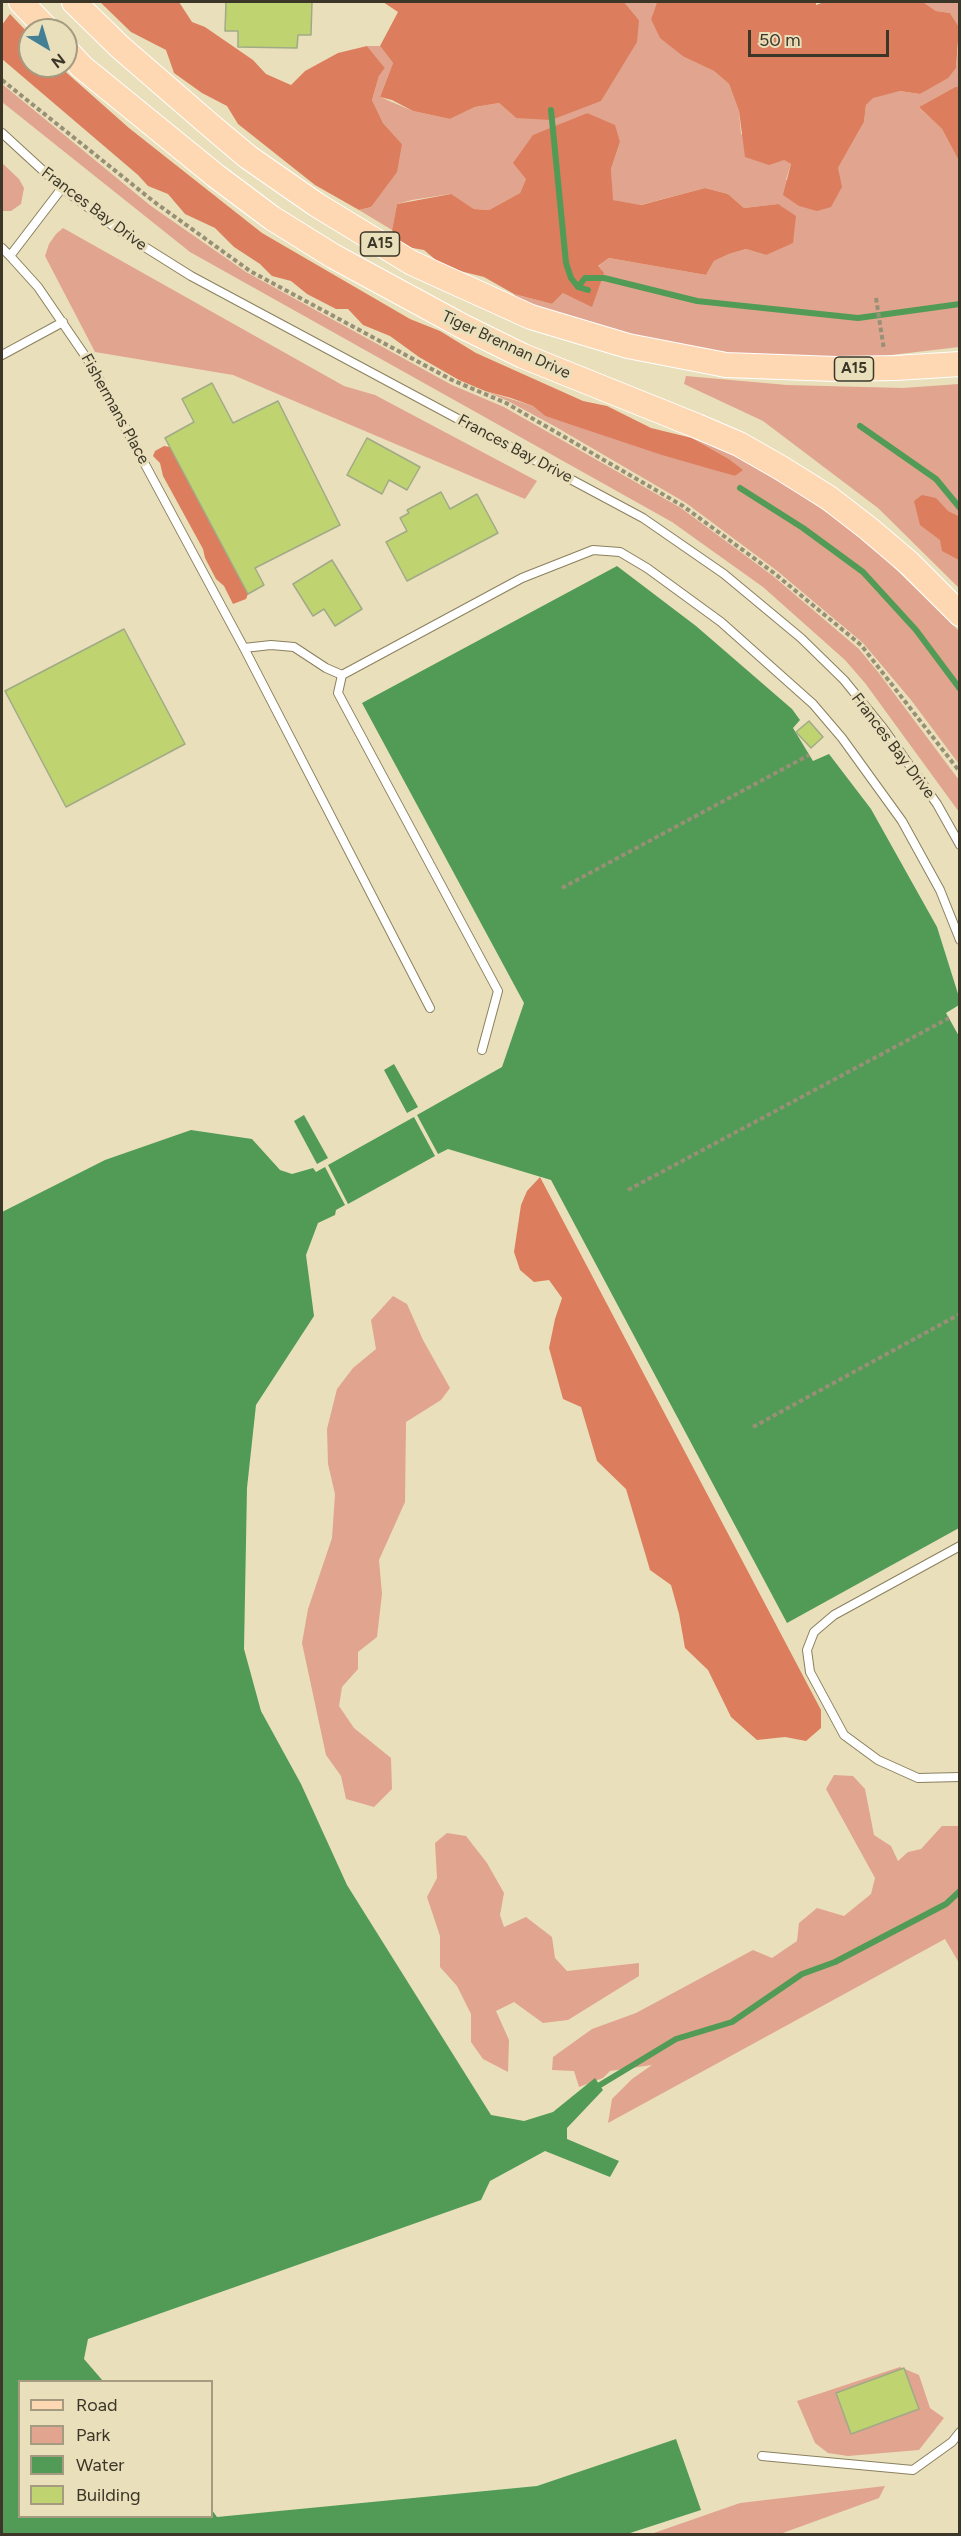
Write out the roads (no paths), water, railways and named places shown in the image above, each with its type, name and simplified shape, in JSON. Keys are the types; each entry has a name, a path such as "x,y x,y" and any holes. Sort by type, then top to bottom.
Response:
{"main road":[{"path":"21,2 36,18"},
{"name":"Tiger Brennan Drive","path":"74,2 145,70 248,157 368,237 412,262 470,291 531,317 574,332 678,357 748,367 887,368 960,364"},
{"name":"Tiger Brennan Drive","path":"78,63 216,176 273,218 333,256 462,326 523,356 739,444 829,498 909,562 960,614"}],"lane":[{"name":"Frances Bay Drive","path":"2,133 62,188 124,234 191,276 643,518 724,574 801,638 843,680 883,728 937,804 960,845"},
{"path":"10,256 62,188"},
{"name":"Fishermans Place","path":"2,248 38,287 63,322 120,415 244,648 430,1008"},
{"path":"2,355 63,322"},
{"path":"482,1050 498,991 338,693 342,675 522,578 593,550 620,552 647,568 721,622 813,704 842,738 902,821 940,890 960,940"},
{"path":"244,648 271,645 294,647 326,668 342,675"},
{"path":"960,1546 834,1615 813,1632 807,1650 810,1672 844,1735 878,1760 918,1778 960,1777"},
{"path":"762,2457 913,2470 952,2442 960,2432"}],"water":[{"path":"617,566 696,626 792,709 800,720 793,728 813,761 829,754 871,809 937,927 959,997 959,1005 946,1013 960,1038 959,1528 787,1623 551,1180 448,1149 438,1154 417,1115 502,1067 524,1003 362,703"},
{"path":"394,1064 418,1107 407,1113 384,1070"},
{"path":"304,1115 328,1158 317,1164 294,1121"},
{"path":"414,1117 435,1156 348,1204 328,1165"},
{"path":"191,1130 252,1139 280,1170 292,1174 313,1168 316,1172 325,1167 345,1205 336,1210 335,1215 318,1223 306,1255 314,1316 256,1405 247,1488 244,1649 261,1711 301,1784 347,1885 491,2115 524,2121 553,2112 595,2078 603,2090 567,2128 567,2139 619,2161 610,2177 545,2151 490,2181 481,2200 88,2339 84,2359 102,2380 18,2380 18,2518 213,2518 213,2511 217,2517 537,2486 676,2439 701,2510 627,2534 2,2534 2,1212 105,1160"}],"waterway":[{"path":"551,110 566,263 571,278 578,287 588,290"},
{"path":"578,287 585,278 604,278 697,301 858,318 960,304"},
{"path":"860,426 936,479 960,508"},
{"path":"740,488 803,528 863,572 916,630 960,689"},
{"path":"600,2085 676,2039 732,2022 802,1974 835,1962 946,1904 960,1891"}]}
